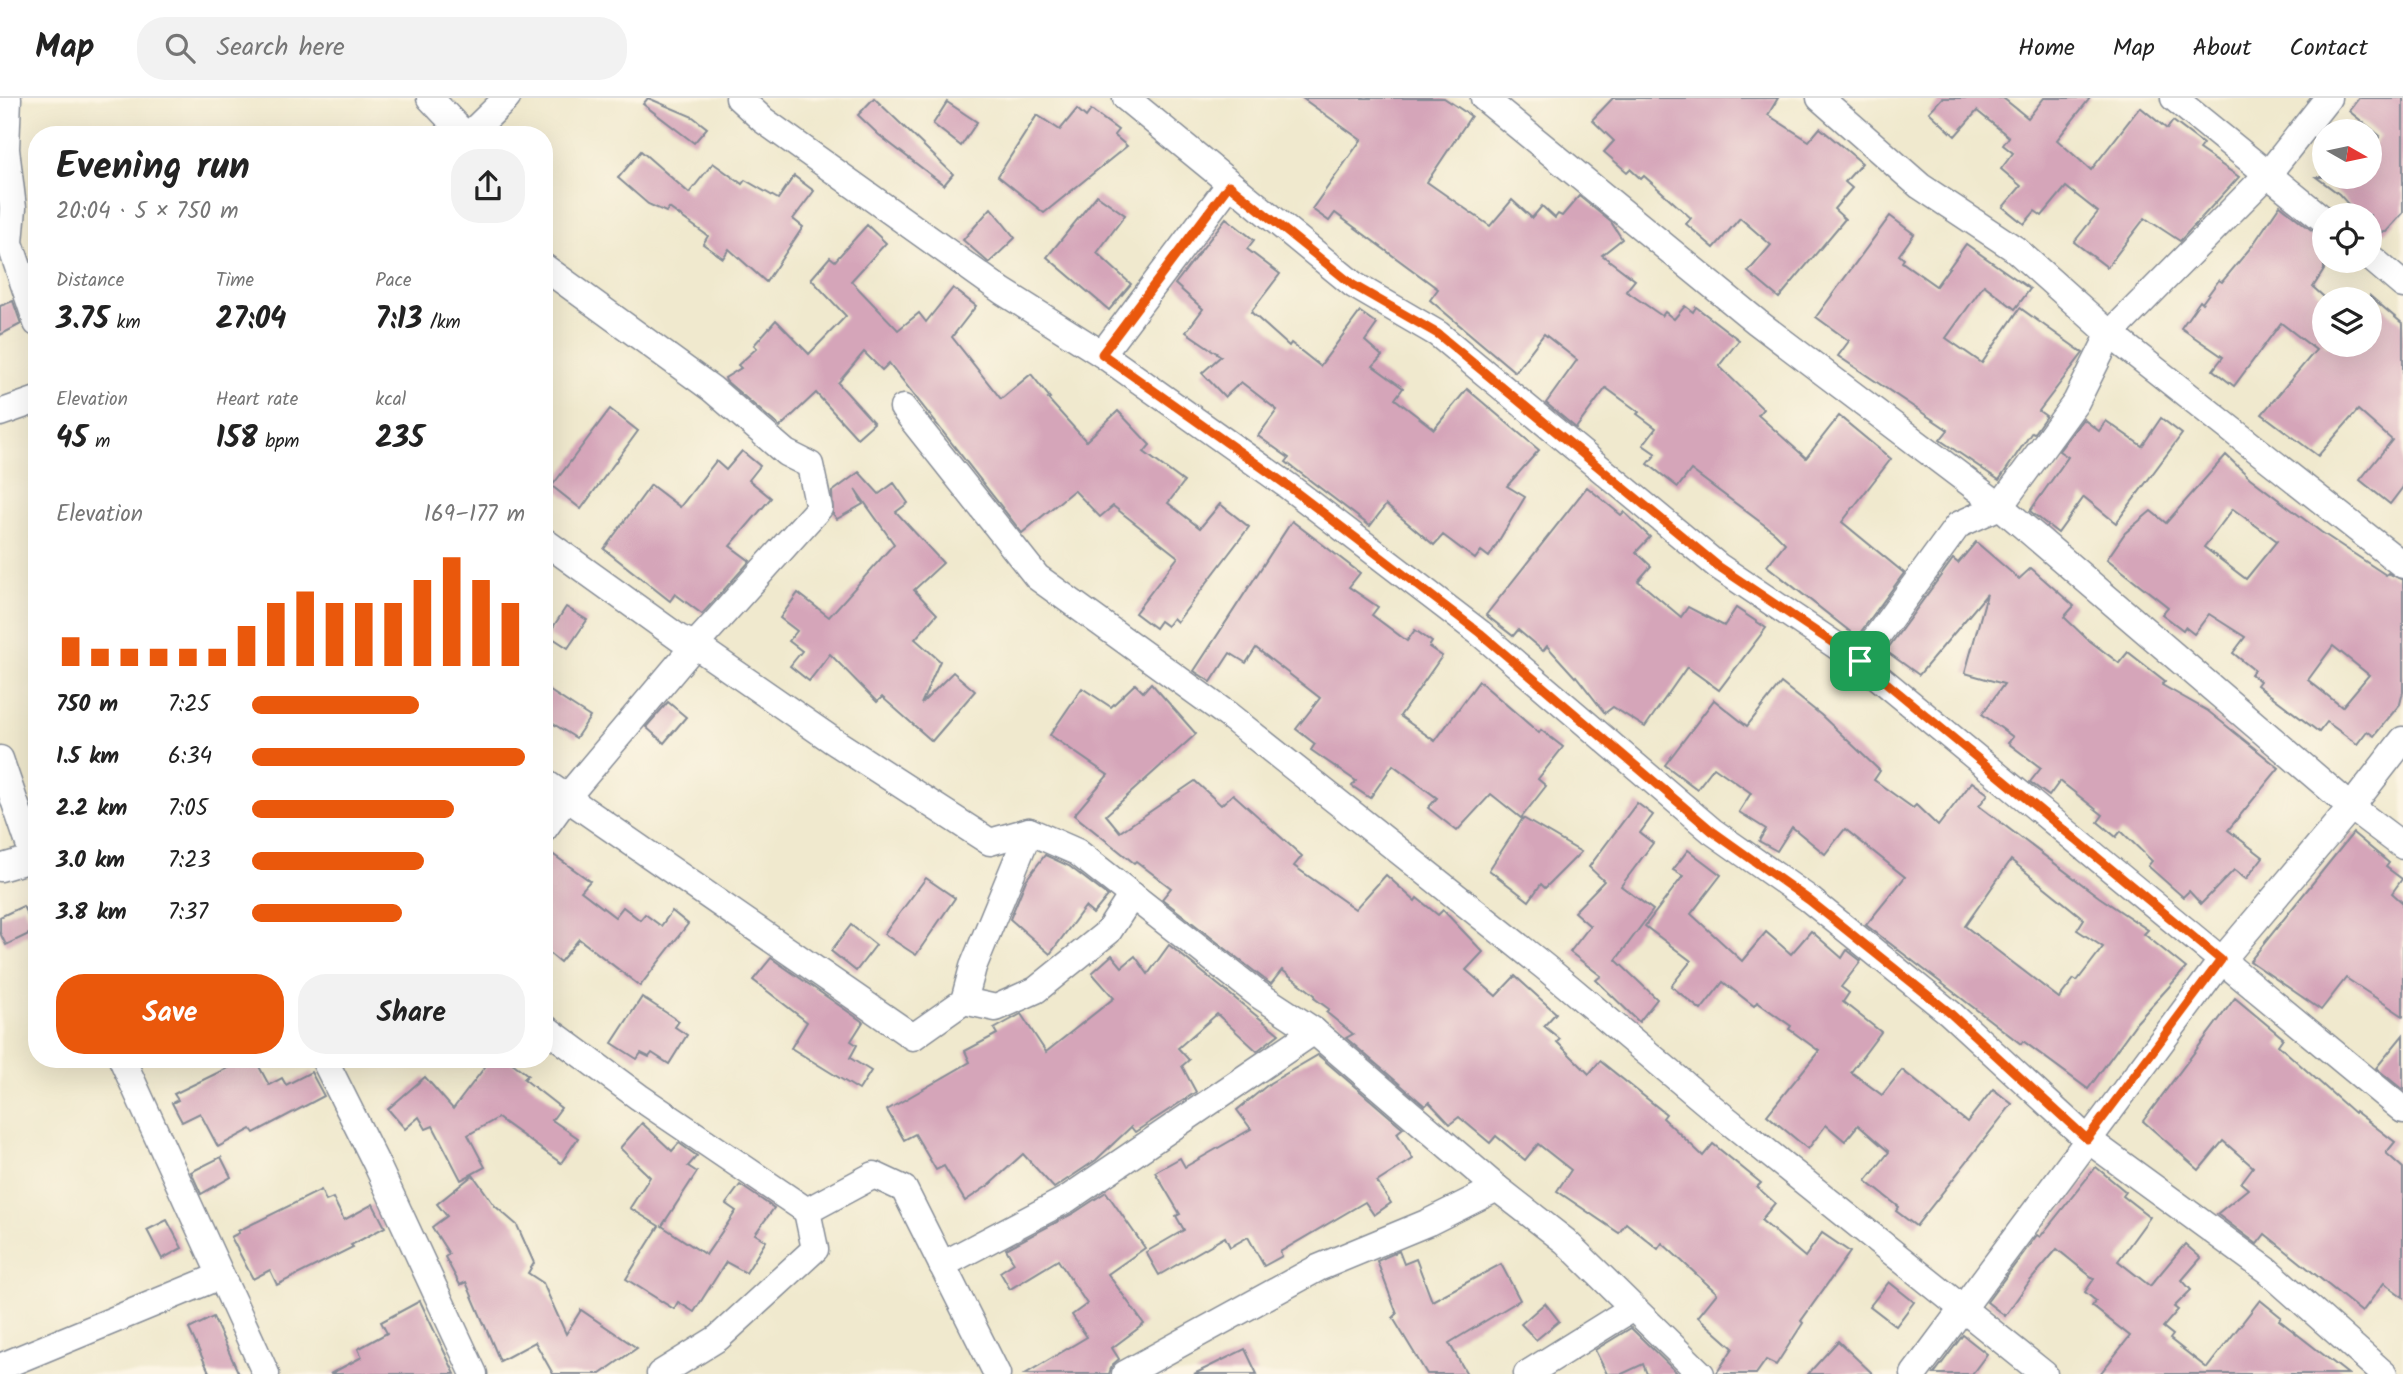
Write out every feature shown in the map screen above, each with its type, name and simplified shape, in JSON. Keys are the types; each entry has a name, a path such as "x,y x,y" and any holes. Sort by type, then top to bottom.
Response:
{"street":[{"path":"8,98 6,149 13,208 9,243 28,297"},
{"path":"430,98 458,126"},
{"path":"477,126 507,98"},
{"path":"739,98 763,120 1002,291 1102,354 1288,486 1480,633 1712,831 1809,900 1950,1013 2087,1139 2268,1271 2384,1374"},
{"path":"1126,98 1353,285 1438,334 1718,566 1860,661 2403,1110"},
{"path":"1484,98 1757,322 2000,506 2351,807 2403,846"},
{"path":"1820,98 1920,186 2015,249 2110,334 2403,565"},
{"path":"2174,98 2312,210"},
{"path":"1860,661 1958,525 2000,506 2076,402 2110,334 2268,174 2328,98"},
{"path":"1102,354 1229,185"},
{"path":"2382,267 2403,285"},
{"path":"553,274 712,389 786,453 810,465 819,508 695,645 553,816"},
{"path":"0,413 28,403"},
{"path":"903,408 1037,577 1239,723 1545,967 1715,1110 2044,1374"},
{"path":"553,547 679,638 695,645 832,740 990,842 1029,831 1077,852 1259,995 1314,1031 1497,1188 1565,1241 1631,1309 1701,1374"},
{"path":"1914,1374 2221,960 2351,807 2403,740"},
{"path":"0,759 28,841"},
{"path":"553,788 914,1037 964,1001 972,967 1029,831"},
{"path":"0,868 28,862"},
{"path":"964,1001 996,1008 1036,990 1108,932 1132,895"},
{"path":"942,1265 1067,1199 1314,1031"},
{"path":"553,1034 639,1097 807,1211 815,1249 718,1338 660,1374"},
{"path":"126,1068 266,1374"},
{"path":"333,1068 474,1374"},
{"path":"807,1211 874,1175 904,1189 997,1374"},
{"path":"1125,1374 1318,1268 1429,1222 1497,1188"},
{"path":"0,1367 220,1276"},
{"path":"1527,1374 1631,1309"}],"building":[{"path":"648,98 693,117 707,128 694,143 643,104"},
{"path":"874,98 953,174 944,185 879,135 858,115"},
{"path":"1302,98 1444,98 1471,116 1427,182 1490,226 1512,200 1532,218 1542,206 1555,218 1558,214 1562,216 1579,196 1611,222 1622,239 1602,255 1635,280 1626,291 1662,316 1665,312 1674,319 1685,306 1693,312 1696,307 1739,340 1719,366 1763,409 1758,415 1806,458 1839,416 1891,459 1842,522 1904,573 1857,637 1767,566 1785,543 1775,533 1691,470 1678,487 1648,464 1656,454 1643,445 1656,428 1637,414 1639,412 1606,388 1576,428 1546,403 1577,360 1544,334 1515,372 1430,300 1438,289 1335,213 1329,221 1312,209 1361,140"},
{"path":"1613,98 1778,98 1768,115 1809,141 1820,128 1862,163 1845,182 1852,188 1834,209 1845,219 1779,298 1748,272 1771,245 1740,218 1714,248 1686,224 1691,218 1644,176 1641,179 1630,169 1627,172 1604,152 1614,141 1592,120"},
{"path":"1942,98 2003,98 2028,118 2044,98 2090,98 2057,140 2091,170 2140,107 2167,129 2173,121 2203,144 2199,149 2239,177 2180,241 2145,218 2107,267 2074,242 2098,212 2066,187 2042,216 2035,211 2024,224 2003,207 2021,186 2001,169 2013,153 2003,145 2009,137 1977,111 1955,136 1929,112"},
{"path":"2359,98 2403,98 2403,213 2386,232 2382,232 2382,203 2347,203 2332,189 2382,189 2382,119 2359,119 2349,111"},
{"path":"947,102 977,122 961,146 933,124"},
{"path":"1077,109 1086,117 1091,110 1118,130 1114,135 1127,146 1044,213 998,176 1037,115 1060,130"},
{"path":"641,151 689,193 713,163 742,184 745,180 778,199 794,176 814,191 793,219 803,227 766,282 729,249 723,258 703,244 708,236 669,208 666,212 648,204 618,178"},
{"path":"1097,195 1125,215 1097,253 1131,284 1109,310 1047,257"},
{"path":"2280,205 2312,230 2312,273 2322,273 2312,287 2312,347 2281,323 2234,386 2213,370 2223,357 2181,328 2200,301 2202,303 2219,280 2222,282 2252,246"},
{"path":"991,208 1015,238 989,263 963,240"},
{"path":"1890,216 1914,234 1899,255 1904,259 1902,262 1936,286 1966,244 2030,289 2015,309 1984,285 1946,338 1982,363 2020,308 2083,353 2039,411 2046,416 1999,480 1940,440 1948,430 1838,356 1849,341 1816,317"},
{"path":"1226,218 1254,240 1247,249 1280,274 1251,312 1289,346 1291,343 1320,366 1360,312 1377,324 1365,341 1382,356 1373,366 1403,388 1395,399 1434,429 1467,389 1539,450 1507,486 1525,497 1489,557 1481,551 1475,559 1443,535 1434,545 1386,505 1370,526 1286,462 1289,458 1258,436 1277,410 1241,382 1225,397 1202,373 1221,356 1186,332 1203,309 1175,284"},
{"path":"867,225 886,243 851,281 898,330 919,313 926,322 953,288 976,306 952,337 1001,399 1031,374 1050,398 1048,399 1086,441 1118,411 1150,445 1144,452 1184,482 1168,503 1200,528 1220,504 1249,527 1177,622 1173,618 1167,626 1160,621 1155,628 1135,613 1178,557 1113,506 1100,517 1074,490 1022,533 889,363 882,370 864,352 838,383 874,423 857,438 816,393 780,427 726,381 725,378 741,368 738,365 757,348 754,345 776,320 809,354 846,316 811,279 830,257 835,261"},
{"path":"13,301 21,324 0,335 0,306"},
{"path":"2382,306 2403,324 2403,487 2390,504 2360,480 2392,440 2358,410 2318,456 2262,414 2312,355 2312,357 2382,357"},
{"path":"610,409 638,431 581,509 553,485"},
{"path":"2161,418 2182,434 2116,523 2084,497 2058,533 2030,511 2068,457 2059,451 2083,419 2099,431 2106,421 2142,446"},
{"path":"742,451 760,466 749,480 771,498 730,546 750,561 702,614 675,594 670,601 604,549 651,485 680,507 716,461 726,470"},
{"path":"2226,455 2250,478 2321,532 2386,575 2388,573 2403,580 2403,692 2400,704 2374,736 2367,731 2357,744 2327,722 2319,732 2257,685 2260,681 2251,674 2254,670 2233,653 2245,637 2209,614 2194,634 2185,627 2183,630 2162,614 2168,607 2107,559 2125,533 2151,511 2166,523","holes":["2233,509 2277,541 2246,579 2204,547","2333,646 2369,675 2342,707 2308,680"]},
{"path":"859,472 879,494 894,483 908,503 896,512 943,563 914,590 937,614 915,639 940,661 921,704 953,672 975,691 932,741 882,697 877,702 830,654 809,681 790,666 802,651 789,641 797,631 780,618 798,593 829,617 894,544 855,489 863,504 837,519 833,514 832,492"},
{"path":"1587,487 1621,515 1624,512 1650,537 1636,552 1651,566 1638,581 1681,617 1688,607 1724,626 1736,608 1766,628 1719,690 1687,667 1645,727 1613,707 1605,713 1576,676 1547,646 1543,651 1518,630 1513,636 1486,615"},
{"path":"1292,521 1360,573 1349,587 1378,607 1372,615 1407,641 1415,630 1432,642 1429,647 1442,656 1400,716 1435,741 1479,681 1539,733 1541,730 1563,747 1538,779 1546,786 1521,818 1491,794 1457,831 1428,808 1437,798 1393,765 1370,798 1352,786 1356,781 1311,750 1315,744 1296,729 1320,698 1256,648 1246,663 1230,653 1211,682 1194,671"},
{"path":"1976,542 2019,579 2031,568 2074,606 2064,617 2086,638 2119,663 2128,652 2165,681 2162,685 2208,711 2279,768 2228,830 2263,857 2246,879 2234,870 2201,904 2189,891 2183,897 2148,866 2152,861 2121,831 2116,837 2098,822 2103,815 2060,781 2049,796 2030,782 2041,768 2008,743 2013,737 1982,714 2004,684 1965,673 1987,594 1919,675 1886,651 1953,559 1958,563"},
{"path":"566,607 587,620 568,648 553,638 553,627"},
{"path":"1151,683 1196,734 1106,815 1120,832 1195,781 1221,805 1233,794 1302,856 1294,866 1355,909 1386,875 1415,901 1417,898 1438,915 1443,910 1483,952 1466,970 1496,996 1515,976 1556,1013 1544,1026 1560,1039 1557,1042 1589,1074 1600,1061 1666,1114 1663,1118 1703,1156 1713,1144 1761,1183 1757,1187 1775,1203 1761,1220 1805,1257 1822,1233 1850,1252 1801,1321 1803,1323 1776,1365 1766,1360 1756,1374 1716,1374 1733,1348 1698,1317 1717,1293 1662,1243 1658,1249 1626,1223 1619,1233 1557,1191 1571,1170 1538,1144 1525,1160 1496,1136 1490,1143 1459,1117 1450,1124 1429,1102 1425,1106 1346,1038 1353,1034 1326,1012 1329,1009 1314,998 1315,995 1282,970 1271,984 1268,982 1162,899 1171,888 1136,861 1134,863 1074,815 1108,775 1050,735 1082,688 1111,707 1135,684 1143,692"},
{"path":"1781,683 1821,715 1880,771 1874,780 1913,808 1916,805 1938,826 1972,782 1988,794 1979,806 2099,897 2148,930 2144,934 2186,968 2137,1022 2088,1089 2023,1041 2021,1044 1866,925 1905,877 1845,829 1825,854 1792,827 1777,851 1759,841 1766,829 1739,812 1751,793 1714,767 1697,789 1665,765 1714,700 1747,726","holes":["2011,860 2084,919 2077,930 2103,947 2077,981 2074,979 2059,998 1965,926"]},
{"path":"553,693 590,717 576,738 553,724"},
{"path":"668,702 686,717 664,743 646,727"},
{"path":"1637,803 1653,815 1640,833 1653,843 1621,886 1653,910 1616,960 1657,999 1639,1022 1596,980 1601,976 1570,952 1590,926 1574,912 1604,881 1589,867"},
{"path":"1523,818 1581,852 1545,888 1541,884 1529,901 1489,870"},
{"path":"2353,833 2389,863 2386,867 2402,879 2392,893 2403,903 2403,1016 2346,978 2321,1010 2250,961"},
{"path":"1688,850 1721,875 1691,914 1742,961 1766,932 1791,954 1811,931 1842,958 1847,950 1861,961 1841,987 1849,993 1843,1002 1881,1032 1851,1072 1882,1095 1902,1070 1967,1122 1993,1089 2012,1104 1916,1226 1896,1211 1899,1207 1866,1181 1889,1152 1858,1125 1845,1141 1826,1125 1808,1149 1767,1115 1819,1051 1789,1029 1791,1026 1757,1002 1754,1006 1723,982 1701,1010 1671,986 1691,961 1645,926 1683,876 1673,870"},
{"path":"553,854 590,881 581,891 615,917 623,907 640,920 645,914 661,926 672,911 688,924 640,986 579,939 560,962 553,956"},
{"path":"1045,855 1069,866 1108,896 1093,914 1085,907 1050,954 1010,919 1026,880"},
{"path":"926,878 955,898 916,955 884,934"},
{"path":"23,906 28,916 28,934 6,945 0,933 0,917"},
{"path":"851,925 876,945 856,971 831,951"},
{"path":"1169,945 1279,1034 1257,1051 1217,1014 1178,1048 1189,1060 1182,1066 1196,1092 1135,1132 1131,1127 1096,1160 1054,1188 1023,1154 989,1185 965,1201 944,1166 936,1170 915,1134 904,1140 887,1110 970,1062 965,1051 997,1034 994,1029 1021,1014 1046,1052 1114,998 1092,973 1112,955 1122,967 1135,956 1148,974"},
{"path":"771,958 863,1022 851,1041 857,1045 850,1058 871,1071 859,1090 791,1048 807,1022 753,980"},
{"path":"642,997 679,1021 675,1027 687,1035 669,1064 652,1053 649,1057 641,1053 637,1059 612,1043"},
{"path":"2235,998 2283,1038 2278,1045 2354,1113 2355,1111 2395,1142 2386,1153 2403,1168 2403,1297 2384,1283 2362,1312 2265,1234 2257,1244 2217,1214 2248,1189 2241,1183 2253,1167 2223,1141 2199,1170 2143,1121"},
{"path":"2403,1035 2403,1090 2376,1068"},
{"path":"1318,1055 1403,1128 1397,1133 1413,1159 1377,1182 1391,1203 1374,1215 1365,1202 1280,1252 1282,1256 1264,1266 1248,1237 1230,1247 1225,1237 1159,1275 1146,1252 1184,1230 1176,1216 1180,1214 1155,1172 1180,1158 1185,1167 1251,1129 1237,1110 1270,1083"},
{"path":"227,1068 260,1068 269,1085 282,1078 286,1085 311,1072 324,1096 254,1133 251,1129 218,1147 200,1113 182,1122 172,1103 178,1100 174,1094"},
{"path":"484,1068 519,1068 528,1075 524,1079 561,1108 552,1120 578,1138 561,1163 498,1118 468,1135 485,1167 461,1180 433,1126 426,1129 419,1117 405,1129 388,1109 425,1077 453,1109"},
{"path":"642,1123 672,1151 679,1143 697,1156 688,1166 697,1172 662,1226 706,1255 736,1211 726,1204 740,1185 774,1208 755,1234 766,1241 746,1273 726,1262 694,1312 678,1302 674,1309 626,1279 659,1226 630,1208 650,1177 620,1148"},
{"path":"221,1157 231,1177 201,1194 191,1172"},
{"path":"2096,1167 2126,1192 2123,1196 2150,1217 2118,1261 2150,1286 2185,1244 2201,1258 2182,1280 2191,1290 2174,1307 2178,1310 2163,1327 2173,1335 2170,1339 2207,1368 2260,1300 2281,1317 2279,1320 2348,1374 2100,1374 2130,1336 2092,1306 2096,1301 2085,1292 2094,1279 2057,1249 2005,1316 1987,1302 2037,1235 2040,1237"},
{"path":"473,1175 495,1206 517,1225 534,1263 528,1273 543,1283 566,1334 581,1310 637,1348 600,1374 553,1374 535,1342 500,1361 466,1282 460,1285 445,1257 449,1254 432,1227 447,1216 437,1204"},
{"path":"321,1190 326,1201 333,1198 344,1220 373,1204 385,1227 351,1245 353,1247 277,1285 270,1270 253,1279 231,1237"},
{"path":"1106,1192 1145,1248 1108,1274 1144,1324 1112,1348 1119,1359 1112,1365 1109,1374 1025,1374 1087,1337 1072,1315 1087,1304 1058,1260 1010,1289 1000,1272 1014,1263 1006,1249 1074,1213"},
{"path":"167,1220 182,1248 162,1259 147,1230"},
{"path":"1399,1251 1404,1264 1416,1259 1432,1301 1501,1264 1520,1300 1449,1343 1467,1374 1427,1374 1393,1318 1397,1314 1377,1261"},
{"path":"1889,1282 1914,1302 1896,1326 1870,1306"},
{"path":"420,1301 455,1374 330,1374 362,1357 358,1349 387,1333 381,1322"},
{"path":"1545,1303 1559,1321 1536,1340 1521,1324"},
{"path":"213,1317 239,1374 210,1374 189,1329"},
{"path":"1631,1328 1678,1374 1647,1374 1643,1364 1622,1374 1607,1374 1595,1350"},
{"path":"1963,1335 1987,1354 1972,1374 1934,1374"},
{"path":"1838,1341 1873,1374 1808,1374"},
{"path":"1245,1349 1257,1374 1194,1374"}],"route":[{"path":"1229,185 1353,285 1438,334 1718,566 1860,661 2221,960 2087,1139 1950,1013 1809,900 1712,831 1480,633 1288,486 1102,354 1229,185"}]}
